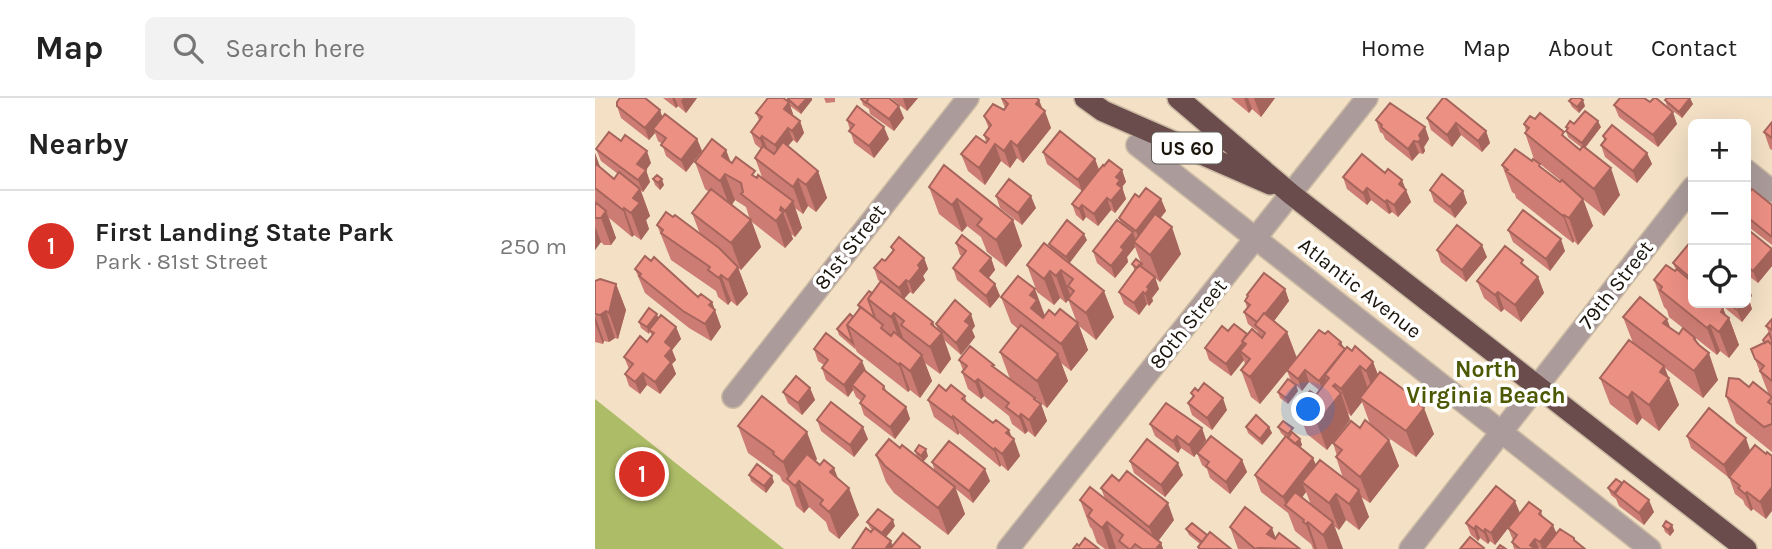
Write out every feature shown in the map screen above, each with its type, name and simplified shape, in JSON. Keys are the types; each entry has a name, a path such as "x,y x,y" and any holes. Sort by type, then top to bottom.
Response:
{"highway":[{"name":"Atlantic Avenue","path":"1085,98 1103,111 1291,194"},
{"name":"Atlantic Avenue","path":"1178,98 1291,194 1746,549"}],"street":[{"name":"81st Street","path":"733,397 968,98"},
{"name":"80th Street","path":"1008,549 1367,98"},
{"name":"Atlantic Avenue","path":"1137,145 1650,549"},
{"path":"1751,174 1772,191"},
{"name":"79th Street","path":"1410,549 1688,193"}],"green space":[{"path":"595,399 784,549 595,549"}],"building":[{"path":"620,98 645,98 660,110 645,128 617,106"},
{"path":"768,98 783,98 789,102 784,109 800,121 792,131 788,128 775,145 751,132 762,117 756,113"},
{"path":"789,98 807,98 798,108"},
{"path":"869,98 889,98 899,106 889,119 866,102"},
{"path":"1002,98 1037,98 1039,100 1036,104 1045,111 1017,146 1011,141 1004,151 995,144 979,168 961,154 976,136 986,143 989,139 984,135 991,125 984,116 993,104 1004,110 1008,104"},
{"path":"1443,98 1486,131 1478,141 1456,123 1447,135 1427,118"},
{"path":"1572,98 1583,100 1577,107 1569,101"},
{"path":"1620,98 1644,98 1650,102 1656,98 1673,112 1653,135 1614,105"},
{"path":"1690,98 1679,112 1665,100"},
{"path":"1390,103 1425,127 1419,135 1421,139 1414,141 1408,149 1376,120"},
{"path":"857,106 884,127 869,146 849,131 854,125 847,120"},
{"path":"1585,111 1598,121 1582,143 1566,131 1566,127 1570,121 1574,124"},
{"path":"1540,113 1564,132 1562,135 1580,150 1583,146 1611,168 1594,189 1525,133 1529,128 1524,124 1530,116 1535,119"},
{"path":"665,114 697,139 681,160 661,145 666,138 653,129"},
{"path":"1772,122 1772,138 1764,132"},
{"path":"1612,125 1647,153 1633,171 1601,145 1606,139 1603,136"},
{"path":"1060,131 1095,159 1078,180 1043,152"},
{"path":"609,132 621,141 625,135 647,151 637,164 646,170 638,180 596,149"},
{"path":"712,139 726,150 722,156 732,163 736,157 755,171 752,175 757,178 758,175 793,201 785,211 781,207 783,212 776,221 741,194 741,183 725,174 720,181 695,162"},
{"path":"783,142 818,171 806,185 798,179 793,187 755,158 763,146 774,154"},
{"path":"1515,149 1540,164 1539,166 1560,182 1562,180 1583,199 1569,218 1506,171 1508,170 1502,165"},
{"path":"1362,154 1385,173 1388,169 1402,180 1399,184 1406,190 1394,205 1387,200 1385,202 1367,188 1363,193 1343,177"},
{"path":"1109,160 1122,170 1116,177 1120,180 1117,184 1122,188 1111,201 1107,198 1094,214 1082,205 1079,209 1072,204 1103,165"},
{"path":"595,163 614,179 619,172 640,189 633,198 640,203 631,213 595,188"},
{"path":"944,165 1013,220 996,240 977,225 982,219 957,199 952,205 929,187"},
{"path":"1442,174 1463,191 1450,207 1430,190"},
{"path":"657,175 662,179 658,183 653,179"},
{"path":"1009,179 1031,196 1018,213 996,196"},
{"path":"1146,188 1161,199 1136,231 1119,218 1135,194 1139,197"},
{"path":"711,189 751,220 731,243 692,213"},
{"path":"1751,190 1772,205 1772,237 1751,220"},
{"path":"595,202 606,211 601,218 595,218"},
{"path":"1523,210 1561,239 1546,259 1508,230"},
{"path":"666,212 673,217 675,215 719,248 738,267 728,280 721,275 719,278 708,270 710,267 661,233 663,230 657,225"},
{"path":"1155,214 1172,227 1150,255 1134,242"},
{"path":"1067,220 1084,234 1066,257 1049,244"},
{"path":"1117,220 1133,232 1121,247 1124,250 1111,266 1093,251"},
{"path":"1457,225 1482,245 1462,270 1437,250"},
{"path":"1751,232 1772,249 1753,271 1751,269"},
{"path":"962,235 991,258 980,271 995,284 986,296 953,268 966,251 956,243"},
{"path":"899,237 924,258 909,282 906,280 899,288 874,268 882,259 885,261 894,250 891,247"},
{"path":"1044,243 1104,291 1086,313 1068,299 1074,291 1068,286 1073,279 1061,270 1056,276 1050,271 1044,279 1027,265"},
{"path":"1688,245 1688,276 1673,263"},
{"path":"1505,246 1523,260 1521,263 1538,277 1515,305 1498,292 1495,295 1477,281"},
{"path":"645,256 651,261 654,257 698,297 701,294 712,302 709,305 715,310 705,324 683,311 639,276 641,274 635,269"},
{"path":"1136,259 1142,264 1137,268 1132,264"},
{"path":"1139,265 1155,277 1145,294 1143,292 1134,303 1119,292"},
{"path":"1666,265 1675,271 1677,269 1688,279 1688,308 1723,308 1721,312 1729,318 1719,332 1710,325 1707,328 1660,290 1662,287 1654,280"},
{"path":"1264,273 1285,289 1257,322 1244,312 1250,305 1245,301"},
{"path":"1018,276 1035,289 1030,295 1037,300 1031,308 1043,318 1049,310 1055,315 1060,309 1078,323 1061,344 1001,297"},
{"path":"600,279 616,284 609,313 606,311 600,315 595,314 595,281"},
{"path":"881,281 933,322 931,324 942,333 930,347 901,325 904,321 894,313 891,317 868,299"},
{"path":"869,291 872,293 868,299 875,318 858,305"},
{"path":"1640,297 1667,319 1663,323 1679,334 1683,328 1709,353 1694,371 1623,317"},
{"path":"955,300 971,314 965,321 970,325 956,343 936,324"},
{"path":"861,307 883,325 881,328 891,336 894,332 922,355 910,371 847,325"},
{"path":"649,308 657,314 647,327 639,322"},
{"path":"1264,313 1287,332 1250,377 1241,370 1250,359 1240,351 1246,344 1242,341 1252,329 1262,338 1265,333 1255,325"},
{"path":"850,314 853,317 847,325 853,343 837,329"},
{"path":"661,315 676,327 665,342 672,348 665,356 671,362 655,382 643,373 635,382 625,374 633,364 624,357 640,336 647,342 654,333 649,330"},
{"path":"1772,319 1772,330 1766,326"},
{"path":"1234,324 1247,334 1226,364 1205,348 1222,326 1228,331"},
{"path":"1021,325 1058,354 1037,381 1000,352"},
{"path":"1319,330 1325,334 1328,331 1345,349 1319,381 1305,370 1298,379 1287,370"},
{"path":"826,333 862,361 844,385 822,368 828,360 814,349"},
{"path":"1769,333 1772,341 1772,345 1763,340"},
{"path":"1629,340 1664,366 1660,372 1669,378 1649,405 1632,392 1628,398 1600,378"},
{"path":"1768,341 1772,345 1772,381 1760,371 1764,366 1755,359 1751,349"},
{"path":"970,346 1041,404 1029,420 1021,414 1019,417 1006,407 1009,403 978,379 975,382 962,372 967,366 959,360"},
{"path":"1355,346 1373,362 1366,371 1360,366 1341,389 1335,384 1333,386 1341,393 1317,423 1297,407 1310,391 1316,395 1329,378 1325,375 1347,347 1352,351"},
{"path":"864,370 906,407 890,427 860,403 865,396 852,385"},
{"path":"1380,372 1424,408 1406,431 1360,398"},
{"path":"796,376 810,388 798,403 783,392"},
{"path":"1729,378 1739,379 1749,387 1753,382 1772,397 1768,402 1772,405 1772,424 1764,427 1726,396"},
{"path":"1288,379 1296,385 1286,398 1278,392"},
{"path":"1204,383 1223,398 1207,418 1188,403 1194,396 1191,393 1195,388 1198,391"},
{"path":"939,385 946,391 951,385 965,396 962,399 993,423 996,420 1009,430 1006,433 1014,439 1002,454 928,400"},
{"path":"762,396 807,432 783,462 774,452 738,426"},
{"path":"831,402 863,427 850,445 817,420"},
{"path":"1166,403 1202,428 1189,445 1177,436 1173,441 1150,424"},
{"path":"1709,408 1746,438 1724,465 1687,436"},
{"path":"1256,415 1269,427 1260,439 1246,427"},
{"path":"1365,420 1389,440 1360,477 1336,457 1342,450 1333,443 1351,421 1360,428"},
{"path":"1283,421 1293,428 1288,434 1278,427"},
{"path":"1292,432 1300,439 1295,444 1288,438"},
{"path":"1211,436 1242,460 1226,482 1206,466 1209,462 1197,453"},
{"path":"1286,436 1313,458 1283,497 1255,475"},
{"path":"889,439 900,448 902,445 955,487 938,508 885,466 876,455"},
{"path":"1147,439 1178,463 1161,485 1130,461"},
{"path":"949,441 985,469 969,491 932,462"},
{"path":"919,445 926,449 921,456 915,451"},
{"path":"1755,445 1772,456 1772,487 1760,502 1747,492 1745,494 1729,477"},
{"path":"807,454 820,465 824,460 834,468 830,472 849,488 829,512 820,504 823,500 799,481 795,486 787,479"},
{"path":"1320,460 1359,490 1349,504 1336,494 1329,503 1302,482"},
{"path":"757,464 772,476 764,486 749,475"},
{"path":"1127,471 1168,503 1149,527 1101,488 1112,475 1119,481"},
{"path":"1616,479 1622,483 1614,493 1608,488"},
{"path":"1624,481 1649,500 1639,513 1615,494"},
{"path":"1496,486 1515,501 1491,533 1476,526 1474,529 1466,523"},
{"path":"1090,487 1161,543 1156,549 1142,549 1135,544 1129,549 1119,541 1123,535 1107,522 1102,528 1088,516 1092,510 1080,500"},
{"path":"1295,492 1333,522 1323,535 1308,522 1303,522 1304,520 1285,505"},
{"path":"1529,502 1553,525 1540,542 1535,539 1530,545 1535,549 1520,549 1512,542 1517,535 1508,528"},
{"path":"1245,507 1272,528 1267,534 1275,539 1279,533 1300,549 1255,549 1230,527"},
{"path":"878,509 893,520 882,533 867,522"},
{"path":"1666,521 1672,525 1668,530 1663,526"},
{"path":"1192,523 1207,535 1202,542 1186,529"},
{"path":"866,528 871,532 874,528 891,541 885,549 852,549"},
{"path":"1560,529 1574,538 1585,549 1544,549"},
{"path":"1210,532 1231,549 1200,549 1198,547"},
{"path":"903,533 920,547 919,549 890,549"},
{"path":"1470,537 1484,548 1460,549"},
{"path":"1085,538 1099,549 1073,549"}],"place":[{"name":"First Landing State Park","path":"642,474"}],"district":[{"name":"North Virginia Beach","path":"1486,382"}]}
